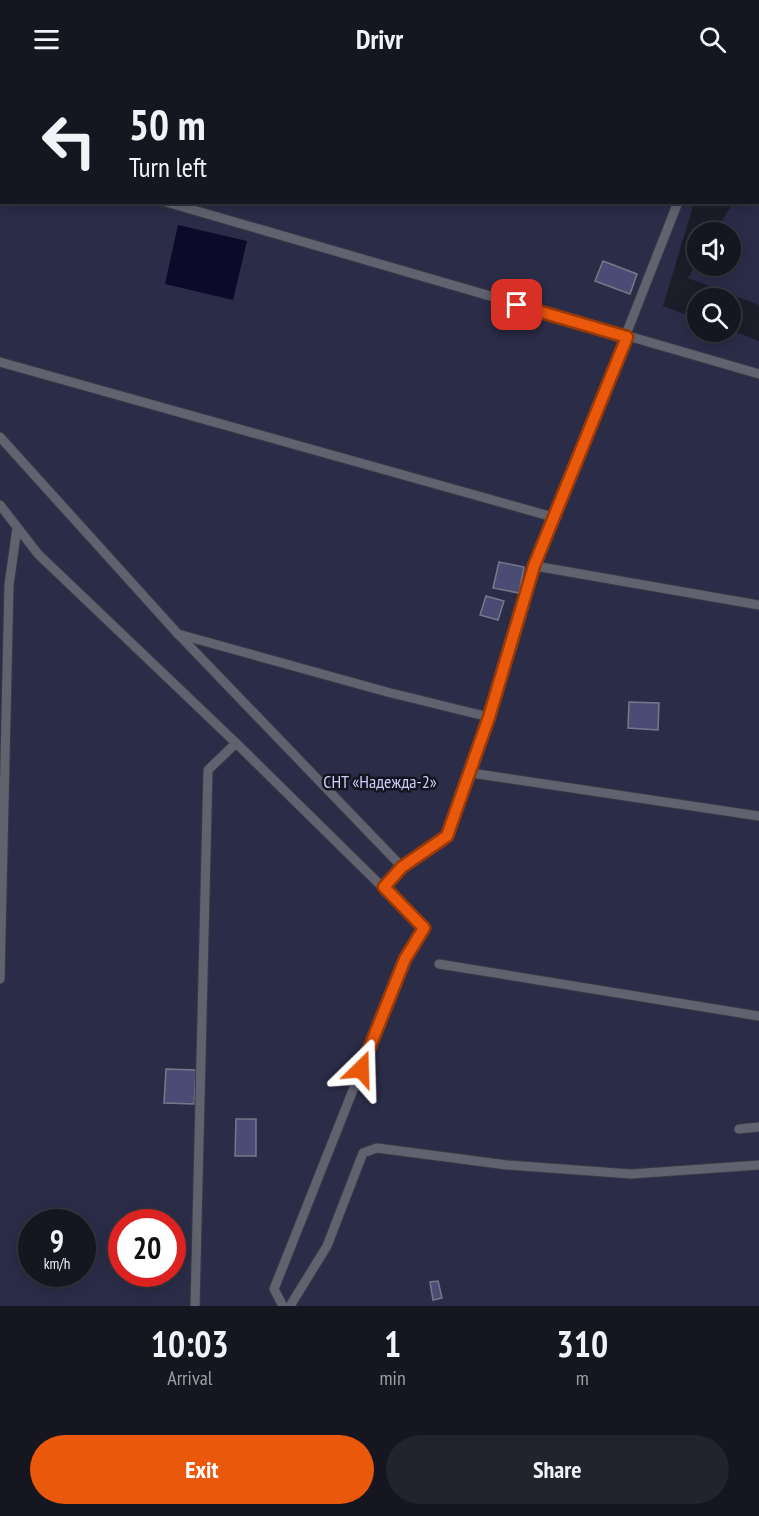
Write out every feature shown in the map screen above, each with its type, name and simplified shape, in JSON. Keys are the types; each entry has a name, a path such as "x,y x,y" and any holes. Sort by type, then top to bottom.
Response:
{"lane":[{"path":"173,204 759,374"},
{"path":"384,887 402,867 447,836 471,773 534,566 627,337 677,204"},
{"path":"0,362 553,518"},
{"path":"0,437 178,634 402,867"},
{"path":"0,505 38,554 236,743 424,928 405,959 274,1289 283,1306"},
{"path":"0,979 9,585 17,528"},
{"path":"534,566 759,604"},
{"path":"178,634 387,693 489,717"},
{"path":"195,1306 208,770 236,743"},
{"path":"471,773 759,816"},
{"path":"439,964 759,1016"},
{"path":"739,1129 759,1126"},
{"path":"290,1306 327,1246 363,1153 378,1148 507,1165 631,1174 759,1165"}],"green space":[{"name":"СНТ «Надежда-2»","path":"0,204 694,204 663,306 687,315 687,342 741,342 741,334 759,341 759,1306 0,1306"},
{"path":"732,204 759,204 759,305 741,298 741,288 714,288 688,278 689,276 741,276 741,222 721,222"}],"shaded area":[{"path":"178,225 247,241 233,300 165,284"}],"building":[{"path":"603,261 637,274 630,294 595,281"},
{"path":"499,562 524,567 519,593 493,588"},
{"path":"486,596 504,601 498,620 480,615"},
{"path":"629,702 659,703 658,730 628,728"},
{"path":"166,1069 196,1070 194,1104 164,1103"},
{"path":"236,1119 256,1119 256,1156 235,1156"},
{"path":"438,1281 442,1298 433,1300 430,1282"}],"route":[{"path":"361,1069 405,959 424,928 384,887 402,867 447,836 471,773 534,566 627,337 517,305"}]}
